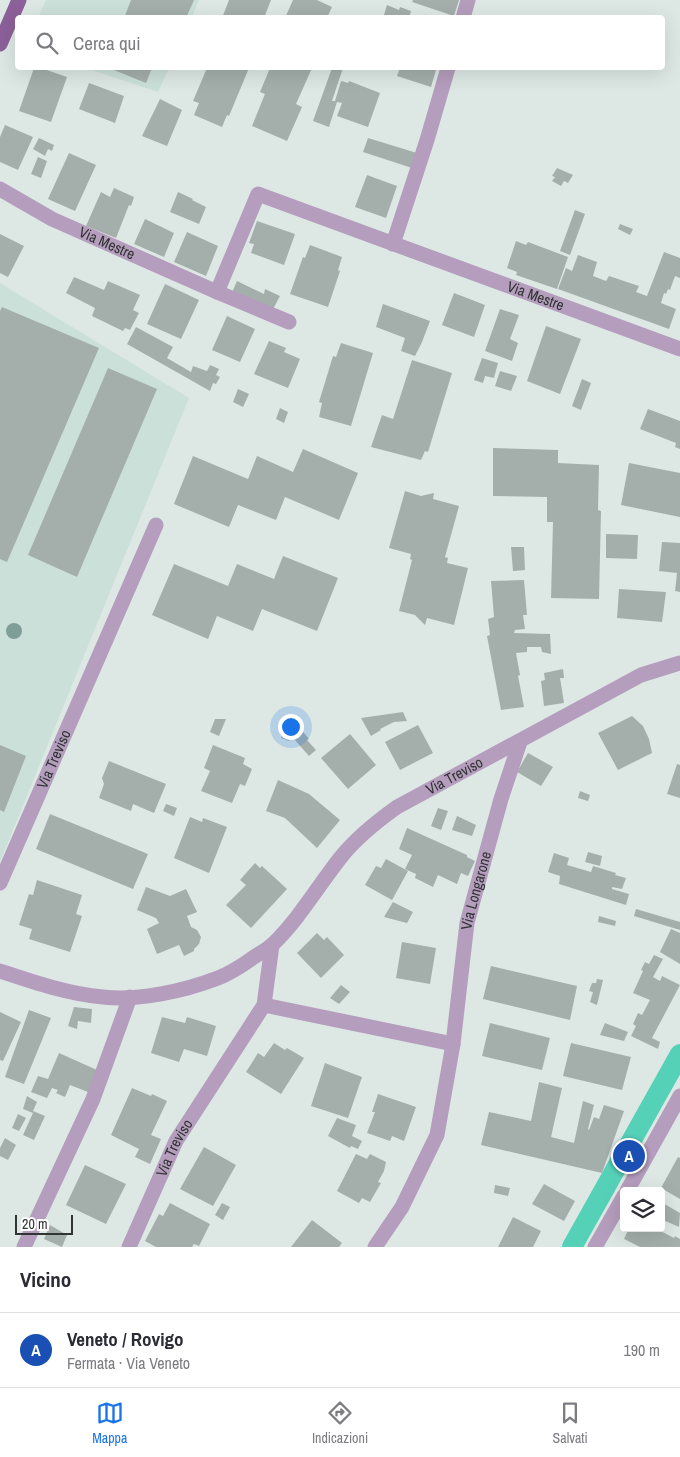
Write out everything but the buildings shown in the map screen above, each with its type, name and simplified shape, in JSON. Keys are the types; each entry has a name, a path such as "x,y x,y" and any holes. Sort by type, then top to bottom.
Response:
{"main road":[{"path":"0,44 18,0"}],"street":[{"path":"464,15 468,0"},
{"path":"393,244 447,70"},
{"name":"Via Mestre","path":"0,189 52,219 289,322"},
{"name":"Via Mestre","path":"217,292 258,194 680,349"},
{"name":"Via Treviso","path":"0,882 156,525"},
{"name":"Via Treviso","path":"0,971 56,989 104,998 130,998 152,995 194,986 220,977 272,946 291,924 341,856 376,822 397,807 520,742 640,675 680,662"},
{"name":"Via Longarone","path":"375,1247 402,1207 437,1135 453,1044 467,923 501,799 520,742"},
{"name":"Via Treviso","path":"129,1247 176,1141 264,1005 272,946"},
{"path":"24,1247 93,1099 130,998"},
{"path":"264,1005 453,1044"},
{"path":"629,1187 680,1096"},
{"path":"595,1247 620,1203"}],"shaded area":[{"path":"46,0 199,0 193,15 39,15"},
{"path":"92,70 168,70 158,92"},
{"path":"0,283 189,398 0,862"}],"waterway":[{"path":"572,1247 680,1054"}],"place":[{"name":"Veneto / Rovigo","path":"629,1156"}]}
